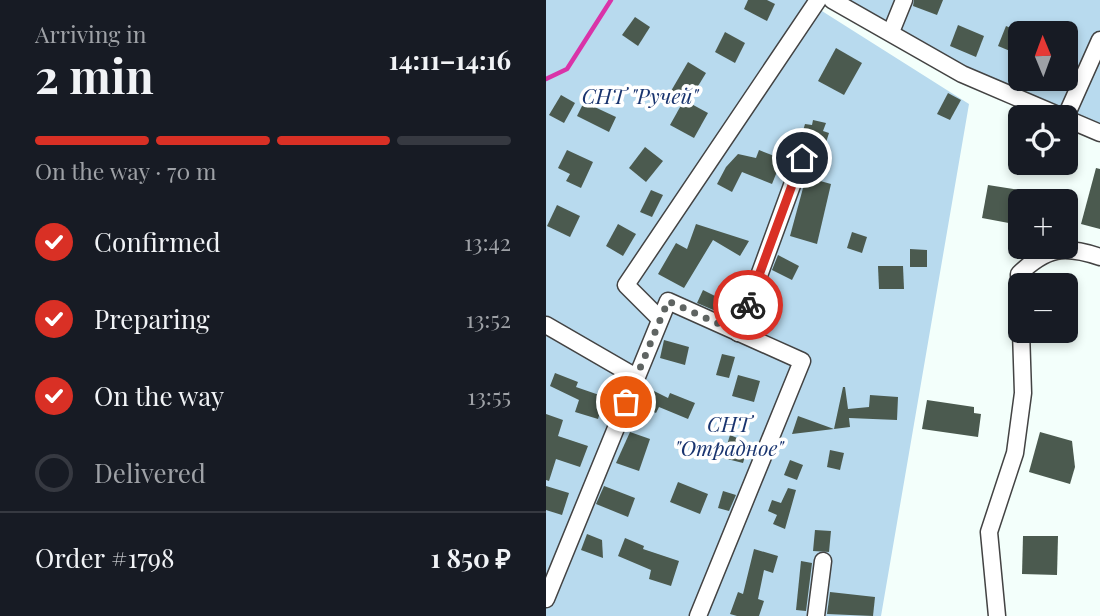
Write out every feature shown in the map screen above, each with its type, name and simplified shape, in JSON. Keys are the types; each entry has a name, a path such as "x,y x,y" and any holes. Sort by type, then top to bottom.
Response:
{"street":[{"path":"660,319 626,285 818,0"},
{"path":"832,0 961,74 1038,105"},
{"path":"891,32 904,0"},
{"path":"1071,105 1100,40"},
{"path":"1078,122 1100,133"},
{"path":"737,332 802,158"},
{"path":"1020,273 1037,256 1071,247 1100,257"},
{"path":"546,599 668,301 802,361 698,616"},
{"path":"546,325 636,377"},
{"path":"997,616 989,532 1015,453 1023,393 1021,343"},
{"path":"816,616 823,561"}],"green space":[{"name":"СНТ \"Отрадное\"","path":"546,0 817,0 814,6 969,104 881,616 546,616"},
{"path":"833,0 1100,0 1100,133 1078,124 1078,105 1035,105 962,74"}],"building":[{"path":"748,0 767,0 775,4 767,21 744,9"},
{"path":"914,0 943,0 937,15 913,6"},
{"path":"635,17 650,27 638,46 622,35"},
{"path":"958,25 984,36 976,57 950,46"},
{"path":"1006,26 1008,27 1008,50 998,46"},
{"path":"725,32 745,43 735,63 715,52"},
{"path":"836,48 862,63 844,95 818,81"},
{"path":"688,62 706,73 689,101 671,91"},
{"path":"948,93 961,100 950,120 937,114"},
{"path":"561,95 575,103 564,123 549,115"},
{"path":"684,100 708,113 694,138 670,125"},
{"path":"584,102 616,117 609,132 577,116"},
{"path":"813,120 826,123 823,131 829,133 822,155 798,148 805,124 812,125"},
{"path":"645,147 663,161 646,182 629,168"},
{"path":"567,150 593,162 581,188 566,181 570,174 558,168"},
{"path":"759,150 782,159 772,184 742,172 732,192 717,184 726,167 738,154 756,158"},
{"path":"1096,168 1100,169 1100,229 1081,224"},
{"path":"806,177 831,184 817,244 790,236"},
{"path":"988,185 1014,189 1008,189 1008,223 982,218"},
{"path":"651,190 663,195 652,217 640,212"},
{"path":"557,205 580,216 570,237 547,226"},
{"path":"618,224 636,234 623,256 606,246"},
{"path":"696,224 749,241 740,256 713,240 684,288 658,274 676,243 687,249"},
{"path":"852,232 867,237 862,253 847,248"},
{"path":"910,249 927,250 927,267 910,267"},
{"path":"778,255 799,266 792,280 772,270"},
{"path":"878,266 903,266 904,289 879,289"},
{"path":"703,290 723,300 718,312 697,303"},
{"path":"664,340 689,347 685,365 660,358"},
{"path":"722,354 735,357 729,378 716,375"},
{"path":"555,373 578,382 576,387 605,397 598,419 575,412 579,400 550,386"},
{"path":"738,375 760,381 754,402 732,396"},
{"path":"843,387 848,409 869,407 870,395 898,397 897,420 849,418 850,427 834,429"},
{"path":"650,389 668,398 670,393 695,403 688,419 659,407 656,413 642,406"},
{"path":"927,400 974,407 974,413 981,414 978,437 922,429"},
{"path":"546,414 563,420 558,436 588,446 580,467 556,459 549,481 546,480"},
{"path":"798,416 834,429 792,434"},
{"path":"630,432 650,439 639,471 616,463"},
{"path":"1040,432 1072,441 1075,467 1070,484 1029,472"},
{"path":"730,435 749,443 743,463 723,458"},
{"path":"830,450 844,453 840,470 827,467"},
{"path":"790,460 803,465 797,480 784,475"},
{"path":"678,482 708,494 700,514 670,502"},
{"path":"546,486 569,493 562,515 546,510"},
{"path":"604,486 635,498 628,517 596,504"},
{"path":"788,488 796,490 785,529 773,524 777,515 768,511 772,500 781,503"},
{"path":"723,491 736,495 729,511 718,508"},
{"path":"815,530 831,531 829,552 813,551"},
{"path":"587,534 602,540 603,558 581,550"},
{"path":"1023,536 1058,536 1057,575 1022,574"},
{"path":"625,538 644,546 643,549 679,561 671,586 649,579 651,570 618,556"},
{"path":"754,549 778,556 773,573 764,570 758,599 764,601 759,616 730,614 738,592 743,594"},
{"path":"801,561 812,563 806,611 796,610"},
{"path":"830,592 875,597 873,616 827,614"}],"waterway":[{"path":"546,79 567,69 611,0"}],"way so far":[{"path":"626,402 668,301 737,332 748,305"}],"route":[{"path":"748,305 802,158"}],"park label":[{"name":"СНТ \"Ручей\"","path":"640,95"}]}
